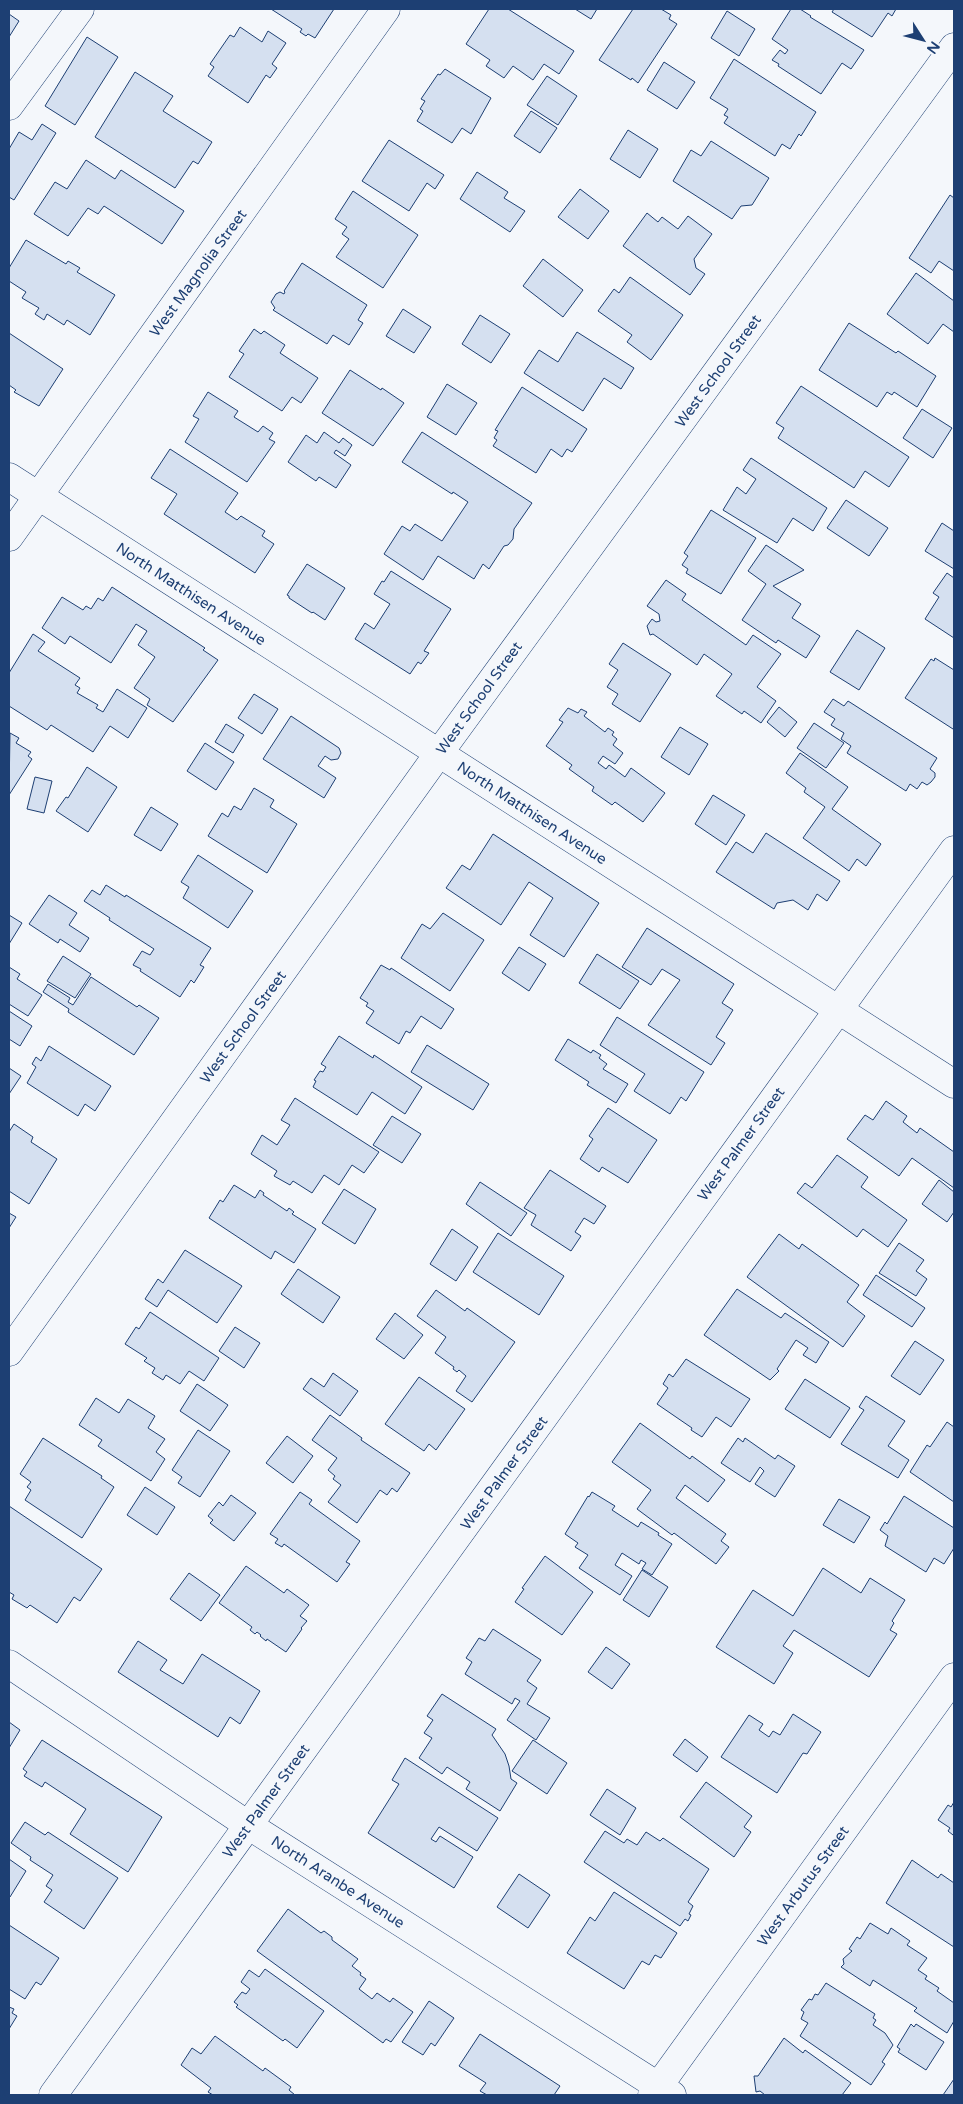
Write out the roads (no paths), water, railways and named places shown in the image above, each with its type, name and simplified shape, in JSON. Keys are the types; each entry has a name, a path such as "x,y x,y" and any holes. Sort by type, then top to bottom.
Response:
{"street":[{"path":"9,106 80,9"},
{"name":"West Magnolia Street","path":"9,537 386,9"},
{"name":"West School Street","path":"9,1352 439,753 954,47"},
{"name":"North Matthisen Avenue","path":"9,477 954,1084"},
{"name":"West Palmer Street","path":"53,2095 954,850"},
{"name":"North Aranbe Avenue","path":"9,1664 248,1825 660,2092"},
{"name":"West Arbutus Street","path":"660,2092 954,1677"}]}
